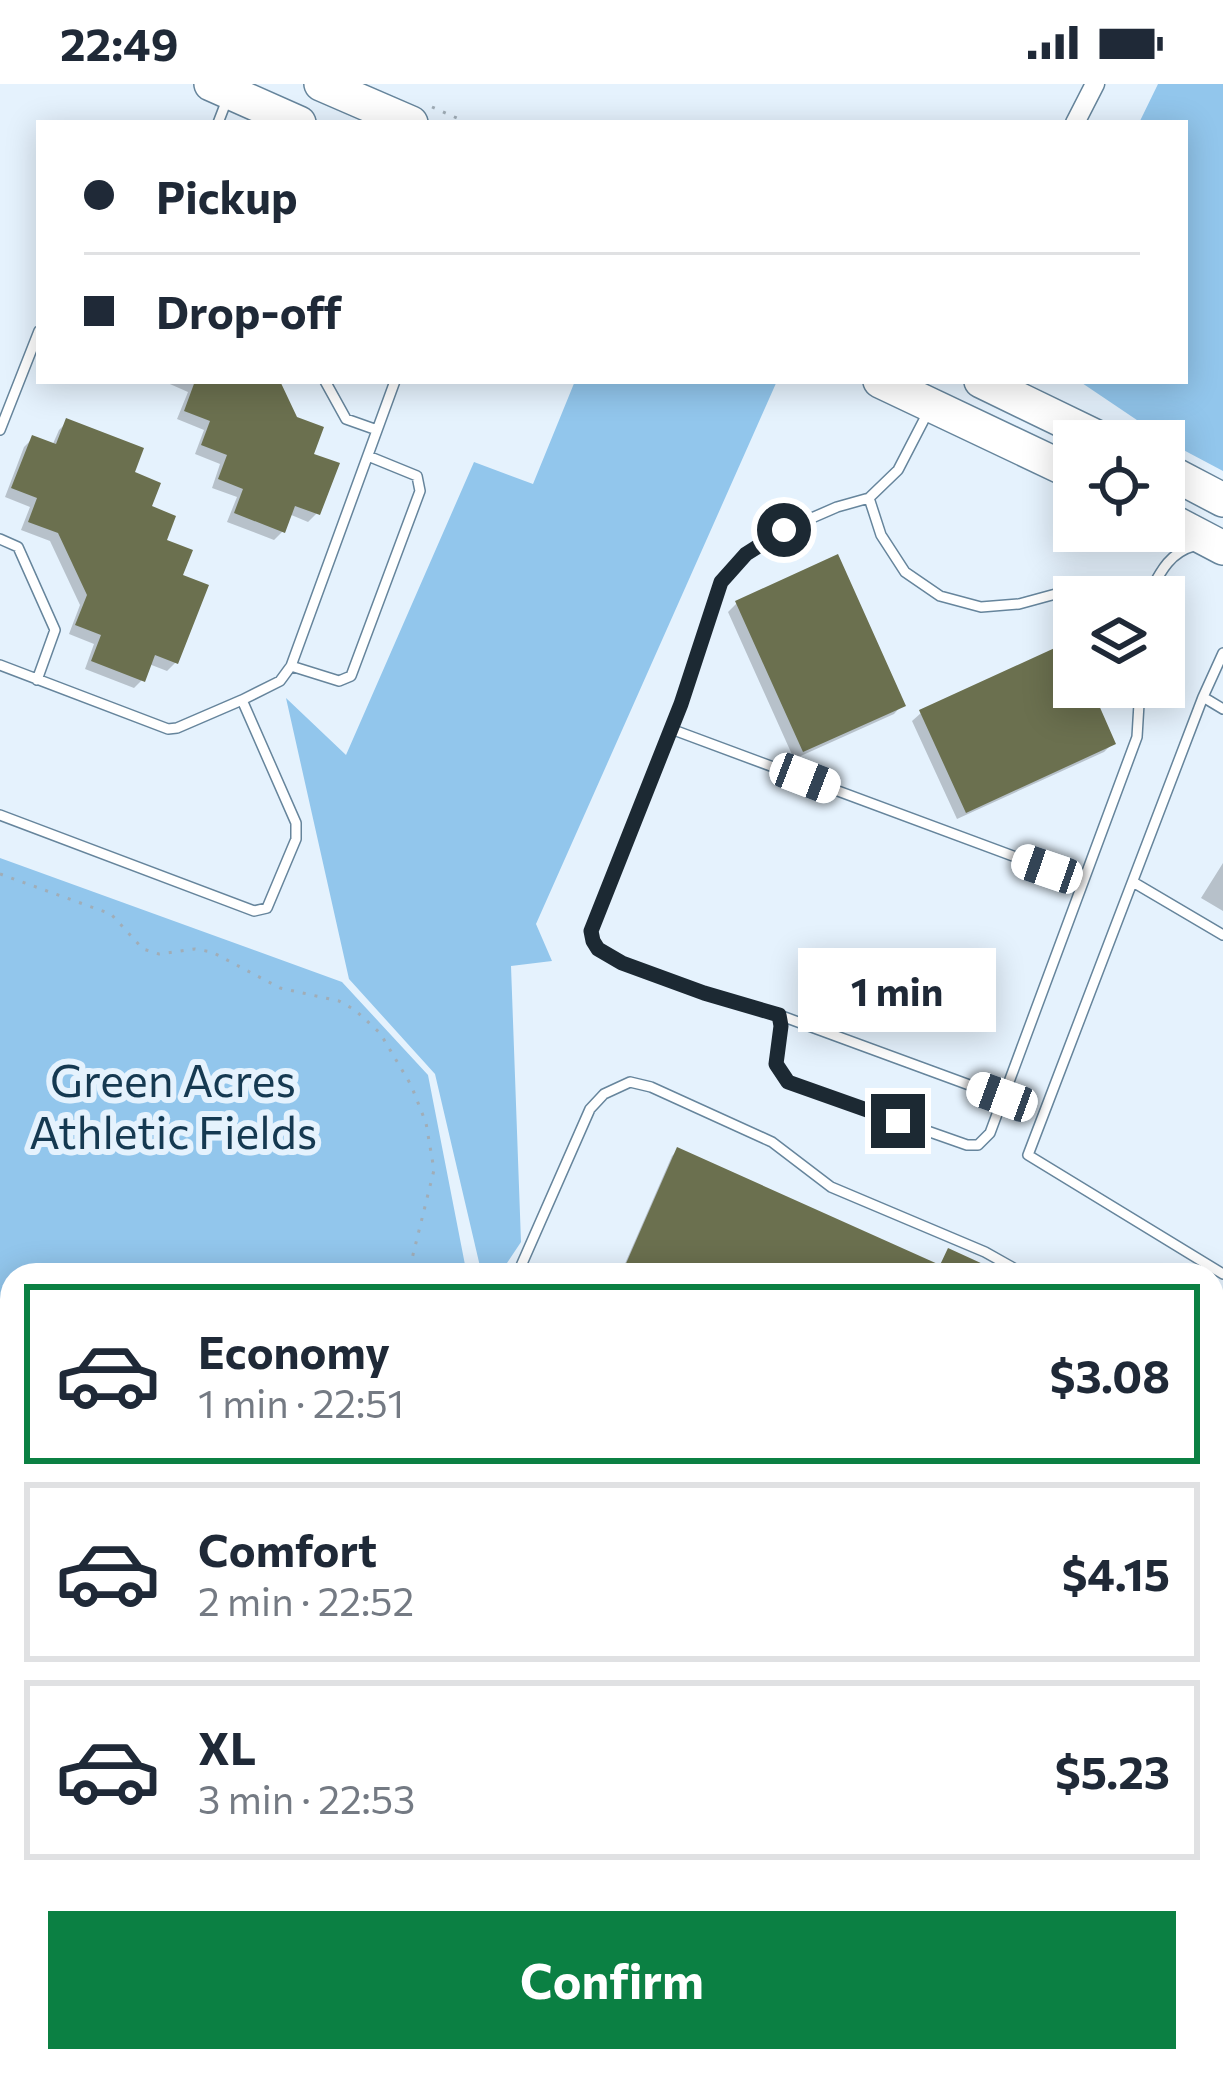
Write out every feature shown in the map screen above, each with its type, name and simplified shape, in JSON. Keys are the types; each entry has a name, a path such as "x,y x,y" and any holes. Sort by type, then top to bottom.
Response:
{"highway":[{"path":"321,84 404,120"},
{"path":"220,100 289,120"},
{"path":"889,384 935,399 1053,462"},
{"path":"987,384 1062,420"},
{"path":"1185,480 1223,500"},
{"path":"1185,528 1217,544"}],"street":[{"path":"1077,120 1095,84"}],"lane":[{"path":"0,430 36,339"},
{"path":"0,384 15,389"},
{"path":"328,384 346,419 377,430"},
{"path":"0,665 168,729 280,681 291,666 394,384"},
{"path":"935,399 898,470 869,498 784,530 746,554 721,582 671,730 591,931 598,949 622,963 1002,1097"},
{"path":"291,666 339,681 351,676 420,491 417,476 368,456"},
{"path":"869,498 880,535 904,572 940,596 981,608 1053,595"},
{"path":"0,539 17,547 56,630 37,680"},
{"path":"1159,576 1180,549 1217,544"},
{"path":"1205,1263 1028,1155 1223,653"},
{"path":"1203,697 1223,709"},
{"path":"0,815 254,911 267,908 296,839 296,823 242,700"},
{"path":"779,1015 776,1064 788,1082 967,1145 978,1144 989,1133 1137,737 1139,708"},
{"path":"671,730 1083,882"},
{"path":"1133,882 1223,935"},
{"path":"522,1263 590,1109 604,1094 630,1082 772,1142 831,1187 1005,1263"}],"path":[{"path":"0,874 111,914 143,949 160,954 195,949 212,952 280,988 339,1001 380,1033 411,1085 426,1123 434,1170 411,1263"}],"green space":[{"path":"1158,84 1223,84 1223,471 1185,451 1185,420 1137,420 1083,384 1188,384 1188,120 1140,120"},
{"path":"574,384 776,384 536,924 552,961 511,966 521,1242 507,1263 479,1263 435,1074 349,979 286,698 346,755 474,462 533,484"},
{"name":"Green Acres Athletic Fields","path":"0,858 342,982 428,1075 465,1263 0,1263"}],"building":[{"path":"194,384 281,384 297,417 324,427 314,454 340,463 320,515 295,506 285,533 234,513 243,489 218,479 227,455 201,445 210,421 184,411"},
{"path":"66,418 144,448 135,472 161,483 152,506 176,516 167,540 193,550 183,575 209,585 178,664 155,655 145,682 91,661 101,635 75,625 87,595 58,533 28,522 37,498 11,488 32,435 56,444"},
{"path":"838,554 906,706 803,752 735,601"},
{"path":"1053,649 1053,708 1100,708 1116,744 966,813 919,710"},
{"path":"677,1147 936,1263 626,1263"},
{"path":"948,1248 981,1263 941,1263"}],"route":[{"path":"784,530 746,554 721,582 681,704 591,931 598,949 622,963 779,1015 776,1064 788,1082 898,1121"}]}
